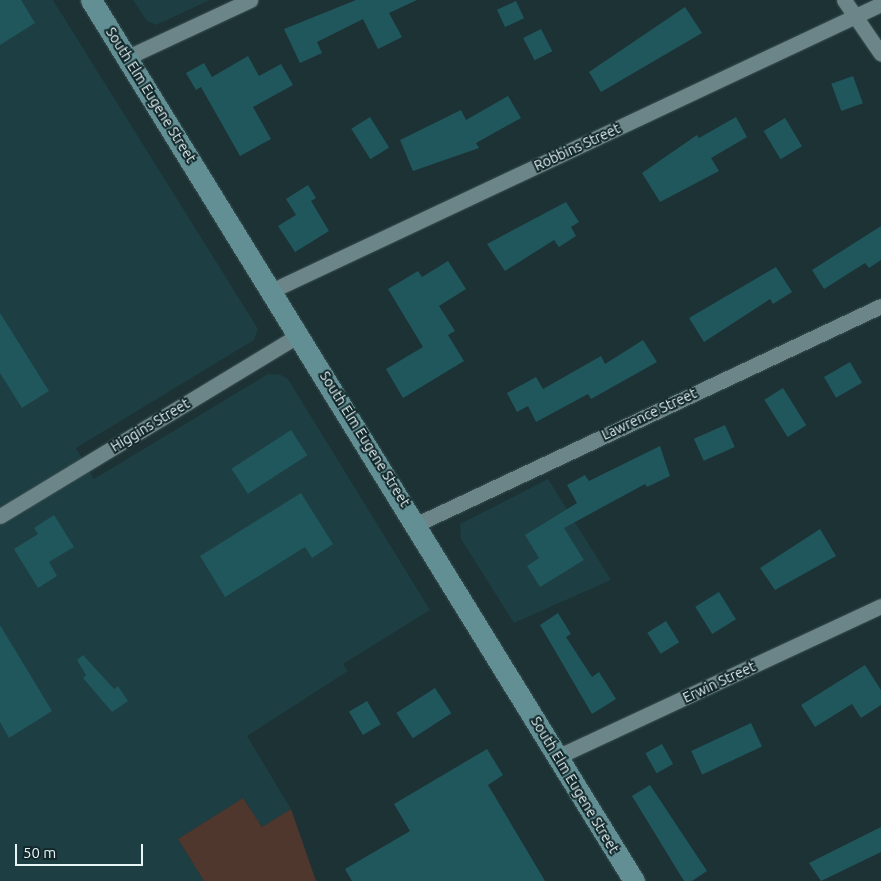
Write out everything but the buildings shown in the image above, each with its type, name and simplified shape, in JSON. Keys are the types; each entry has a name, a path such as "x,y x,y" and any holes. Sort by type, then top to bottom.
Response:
{"main road":[{"name":"South Elm Eugene Street","path":"91,0 273,290 634,881"}],"street":[{"path":"128,57 250,0"},
{"path":"844,0 881,54"},
{"name":"Robbins Street","path":"273,290 881,4"},
{"name":"Lawrence Street","path":"417,524 881,306"},
{"name":"Higgins Street","path":"0,516 300,334"},
{"name":"Erwin Street","path":"557,757 881,606"}],"shaded area":[{"path":"0,0 53,0 258,329 254,340 76,448 94,479 268,374 281,375 288,379 430,610 343,664 348,671 247,736 291,809 262,827 243,798 178,839 204,881 0,881"},
{"path":"133,0 210,0 156,25 147,21"},
{"path":"548,479 611,580 514,623 461,539 460,524"},
{"path":"243,798 262,827 291,809 316,881 204,881 178,839"}]}
